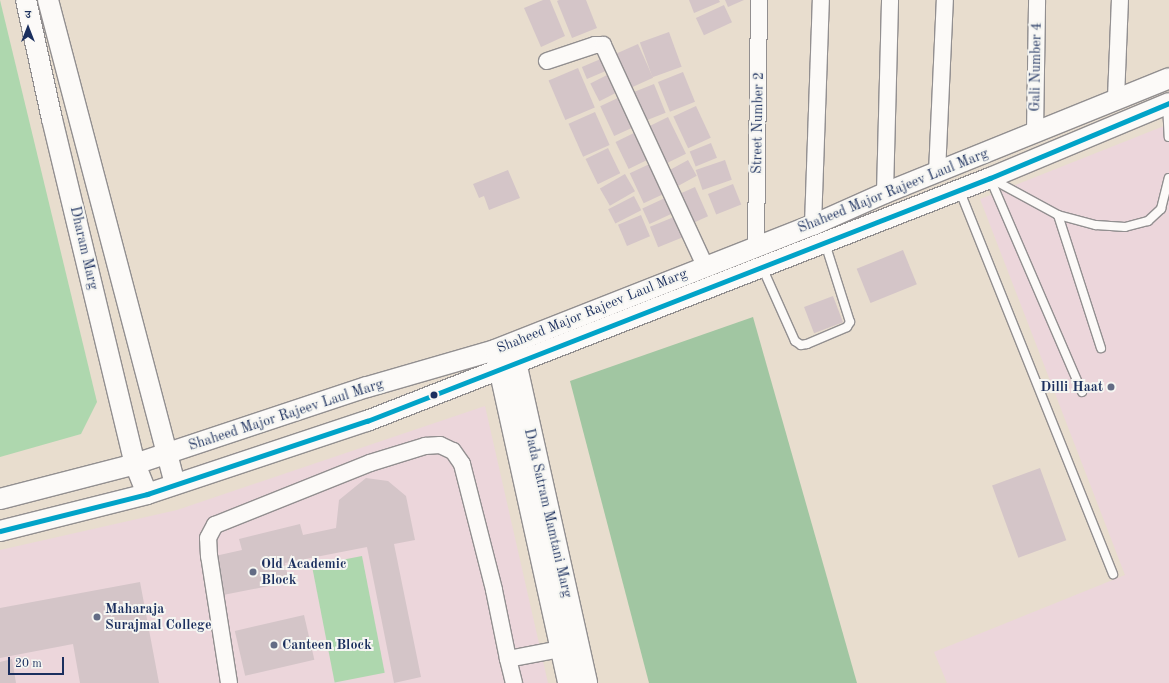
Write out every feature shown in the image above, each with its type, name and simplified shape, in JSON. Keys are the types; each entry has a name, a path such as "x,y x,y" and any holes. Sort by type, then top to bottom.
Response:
{"street":[{"name":"Dharam Marg","path":"26,0 52,119 135,464 147,494"},
{"name":"Dharam Marg","path":"48,0 166,454 175,483"},
{"name":"Street Number 2","path":"756,245 759,0"},
{"path":"813,225 821,0"},
{"path":"885,192 890,0"},
{"path":"937,173 945,0"},
{"name":"Gali Number 4","path":"1035,133 1037,0"},
{"path":"1116,98 1120,0"},
{"path":"547,61 596,45 603,45 705,266"},
{"name":"Shaheed Major Rajeev Laul Marg","path":"0,499 135,464 367,387 504,347 756,245 813,225 885,192 937,173 1116,98 1169,78"},
{"name":"Shaheed Major Rajeev Laul Marg","path":"0,531 147,494 175,483 367,421 507,368 959,188 990,178 1168,103"},
{"name":"Dada Satram Mamtani Marg","path":"504,347 568,683"},
{"name":"Dada Satram Mamtani Marg","path":"507,368 587,683"},
{"path":"229,683 209,556 208,538 215,526 370,463 425,446 440,445 453,451 462,464 494,590 514,683"},
{"path":"508,660 561,649"}],"lane":[{"path":"1168,103 1169,137"},
{"path":"990,178 1058,215 1096,225 1125,226 1148,221 1161,209 1169,178"},
{"path":"990,178 1082,392"},
{"path":"959,188 1112,574"},
{"path":"1058,215 1101,348"},
{"path":"762,267 795,341 801,345 807,344 847,327 850,322 824,242"}],"shaded area":[{"name":"Dilli Haat","path":"1169,124 1169,683 947,683 934,652 1125,575 980,199"},
{"path":"485,406 548,683 0,683 0,550 177,510"}],"green space":[{"path":"0,0 97,402 81,434 0,457"},
{"path":"753,317 857,683 649,683 570,381"},
{"path":"362,556 385,673 335,683 312,566"}],"building":[{"path":"543,0 550,0 565,36 541,47 524,8"},
{"path":"586,0 597,28 572,38 557,1"},
{"path":"689,0 719,0 720,2 694,13"},
{"path":"725,0 744,0 728,7"},
{"path":"724,5 732,22 704,35 696,18"},
{"path":"669,32 682,67 653,77 640,43"},
{"path":"638,44 653,78 629,88 614,55"},
{"path":"603,58 608,70 587,79 582,67"},
{"path":"578,68 595,108 565,120 549,81"},
{"path":"683,72 695,102 670,112 658,82"},
{"path":"609,74 618,92 599,101 590,84"},
{"path":"654,84 666,113 642,122 631,93"},
{"path":"622,96 636,126 614,136 600,106"},
{"path":"696,106 711,138 688,148 673,117"},
{"path":"595,112 610,145 583,157 569,124"},
{"path":"668,117 686,154 663,165 645,128"},
{"path":"638,131 651,158 629,169 616,142"},
{"path":"711,143 717,158 696,166 690,152"},
{"path":"608,148 620,173 598,184 586,159"},
{"path":"688,160 697,176 675,188 666,172"},
{"path":"725,160 732,180 703,190 696,170"},
{"path":"656,161 670,191 644,203 630,173"},
{"path":"508,170 520,198 489,210 484,196 479,198 473,184"},
{"path":"625,174 635,191 610,206 600,188"},
{"path":"733,184 741,204 716,215 708,194"},
{"path":"695,187 708,216 688,225 675,196"},
{"path":"634,196 641,210 615,223 608,209"},
{"path":"665,198 672,213 650,224 642,209"},
{"path":"641,215 650,236 627,246 618,225"},
{"path":"674,217 682,237 658,247 650,227"},
{"path":"903,250 917,284 871,303 857,269"},
{"path":"833,296 843,322 814,333 804,307"},
{"path":"1040,468 1066,540 1018,558 992,485"},
{"name":"Old Academic Block","path":"366,478 388,481 406,496 415,540 394,544 421,677 394,683 367,547 285,563 289,582 223,595 215,556 242,550 239,539 300,524 303,535 336,528 339,500"},
{"path":"140,582 159,683 80,683 73,644 0,658 0,608"},
{"name":"Canteen Block","path":"304,615 314,660 245,676 235,631"},
{"path":"12,659 16,683 0,683 0,662"}],"transit line":[{"path":"0,531 147,494 367,421 990,178 1169,103"}],"place":[{"name":"Dilli Haat","path":"1111,387"},
{"name":"Old Academic Block","path":"253,572"},
{"name":"Maharaja Surajmal College","path":"97,617"},
{"name":"Canteen Block","path":"274,645"}]}
